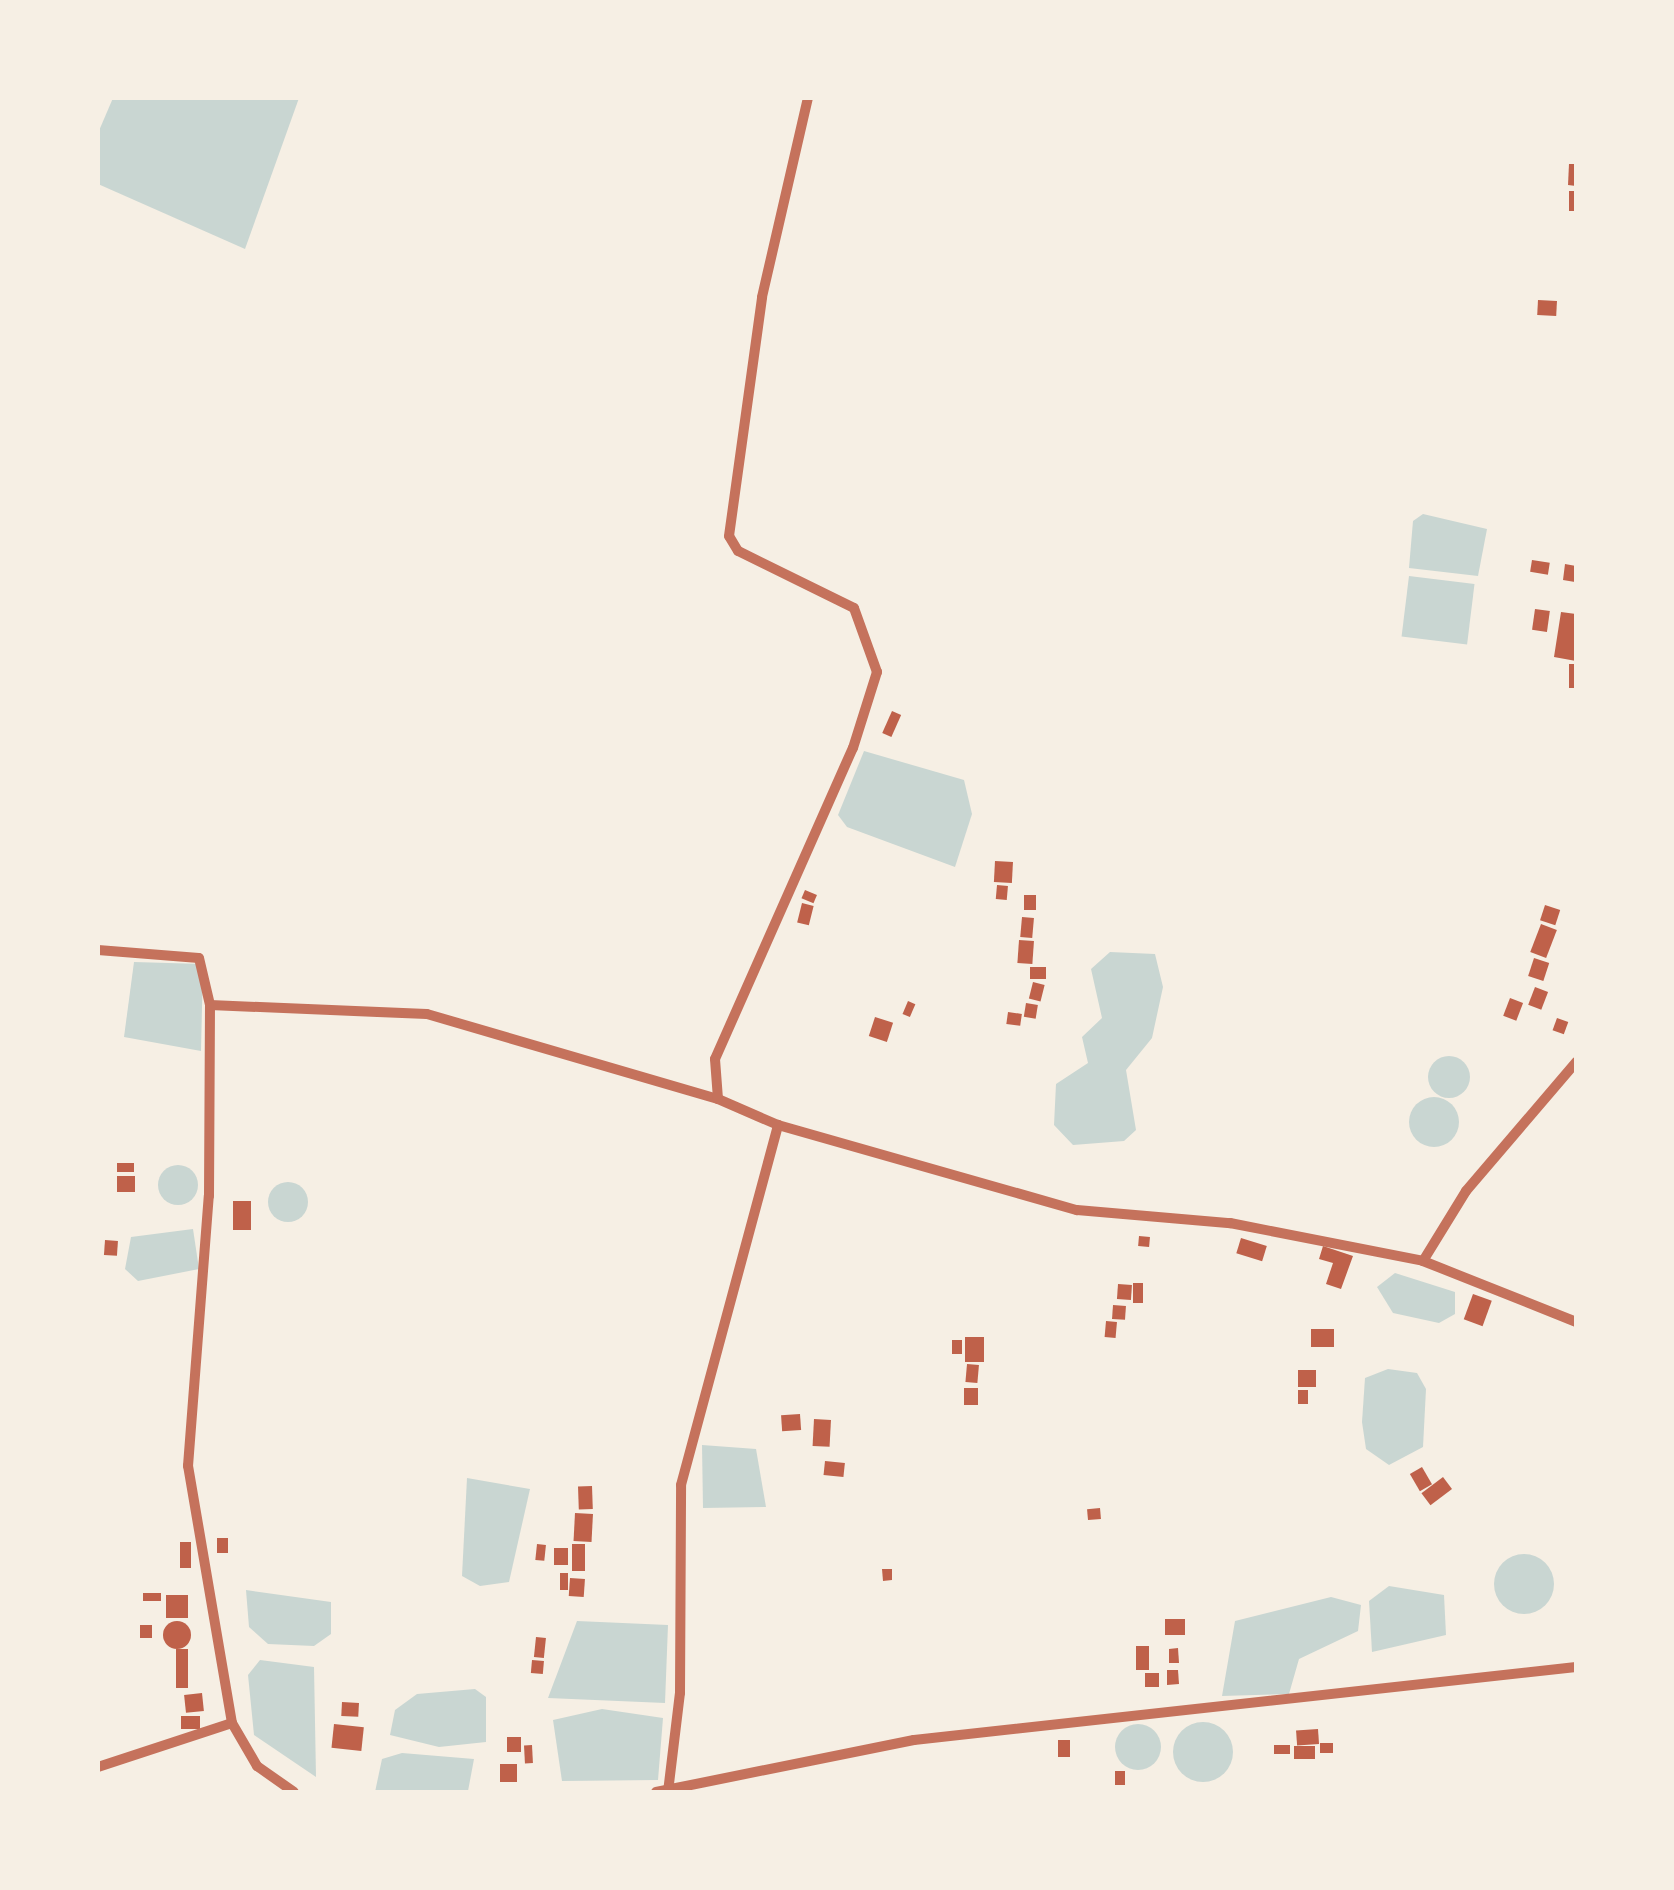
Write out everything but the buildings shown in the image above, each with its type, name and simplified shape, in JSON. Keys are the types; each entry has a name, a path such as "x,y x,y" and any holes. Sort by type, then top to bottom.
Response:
{"street":[{"path":"718,1099 715,1058 854,748 877,672 854,608 738,550 729,536 762,297 808,98"},
{"path":"98,950 199,958 210,1005 208,1196 188,1466 232,1723 257,1766 294,1792"},
{"path":"210,1005 427,1014 718,1099 778,1125 1077,1210 1230,1223 1423,1261 1576,1322"},
{"path":"1423,1261 1466,1190 1576,1062"},
{"path":"668,1792 682,1659 681,1485 778,1125"},
{"path":"656,1792 914,1740 1576,1667"},
{"path":"98,1767 232,1723"}],"shaded area":[{"path":"113,98 299,98 245,249 98,184 98,133"},
{"path":"1423,514 1487,529 1478,576 1409,568 1413,521"},
{"path":"1409,576 1475,584 1467,645 1402,637"},
{"path":"864,751 964,780 972,814 955,867 847,827 838,815"},
{"path":"1110,952 1155,954 1163,987 1152,1038 1126,1070 1136,1130 1124,1141 1073,1145 1054,1125 1056,1084 1088,1063 1082,1037 1102,1018 1091,969"},
{"path":"134,962 203,964 201,1051 124,1037"},
{"path":"1449,1056 1464,1062 1470,1077 1464,1092 1449,1098 1434,1092 1428,1077 1434,1062"},
{"path":"1434,1097 1452,1104 1459,1122 1452,1140 1434,1147 1416,1140 1409,1122 1416,1104"},
{"path":"178,1165 192,1171 198,1185 192,1199 178,1205 164,1199 158,1185 164,1171"},
{"path":"288,1182 302,1188 308,1202 302,1216 288,1222 274,1216 268,1202 274,1188"},
{"path":"193,1229 199,1269 138,1281 125,1269 131,1237"},
{"path":"1395,1273 1455,1292 1455,1314 1439,1323 1393,1313 1377,1287"},
{"path":"1388,1369 1417,1373 1426,1389 1423,1447 1389,1465 1366,1449 1362,1422 1365,1378"},
{"path":"702,1445 756,1449 766,1507 703,1508"},
{"path":"467,1478 530,1489 509,1582 480,1586 462,1576"},
{"path":"1524,1554 1545,1563 1554,1584 1545,1605 1524,1614 1503,1605 1494,1584 1503,1563"},
{"path":"1389,1586 1444,1595 1446,1635 1372,1652 1369,1601"},
{"path":"246,1590 331,1602 331,1634 314,1646 268,1644 249,1627"},
{"path":"1331,1597 1361,1605 1358,1631 1299,1659 1289,1694 1222,1696 1235,1621"},
{"path":"577,1621 668,1625 665,1703 548,1698"},
{"path":"260,1660 314,1667 316,1777 254,1735 248,1675"},
{"path":"475,1689 486,1697 486,1742 439,1747 390,1735 395,1710 417,1694"},
{"path":"602,1709 663,1718 658,1780 562,1781 553,1720"},
{"path":"1203,1722 1224,1731 1233,1752 1224,1773 1203,1782 1182,1773 1173,1752 1182,1731"},
{"path":"1138,1724 1154,1731 1161,1747 1154,1763 1138,1770 1122,1763 1115,1747 1122,1731"},
{"path":"402,1753 474,1759 468,1791 375,1792 382,1759"}]}
